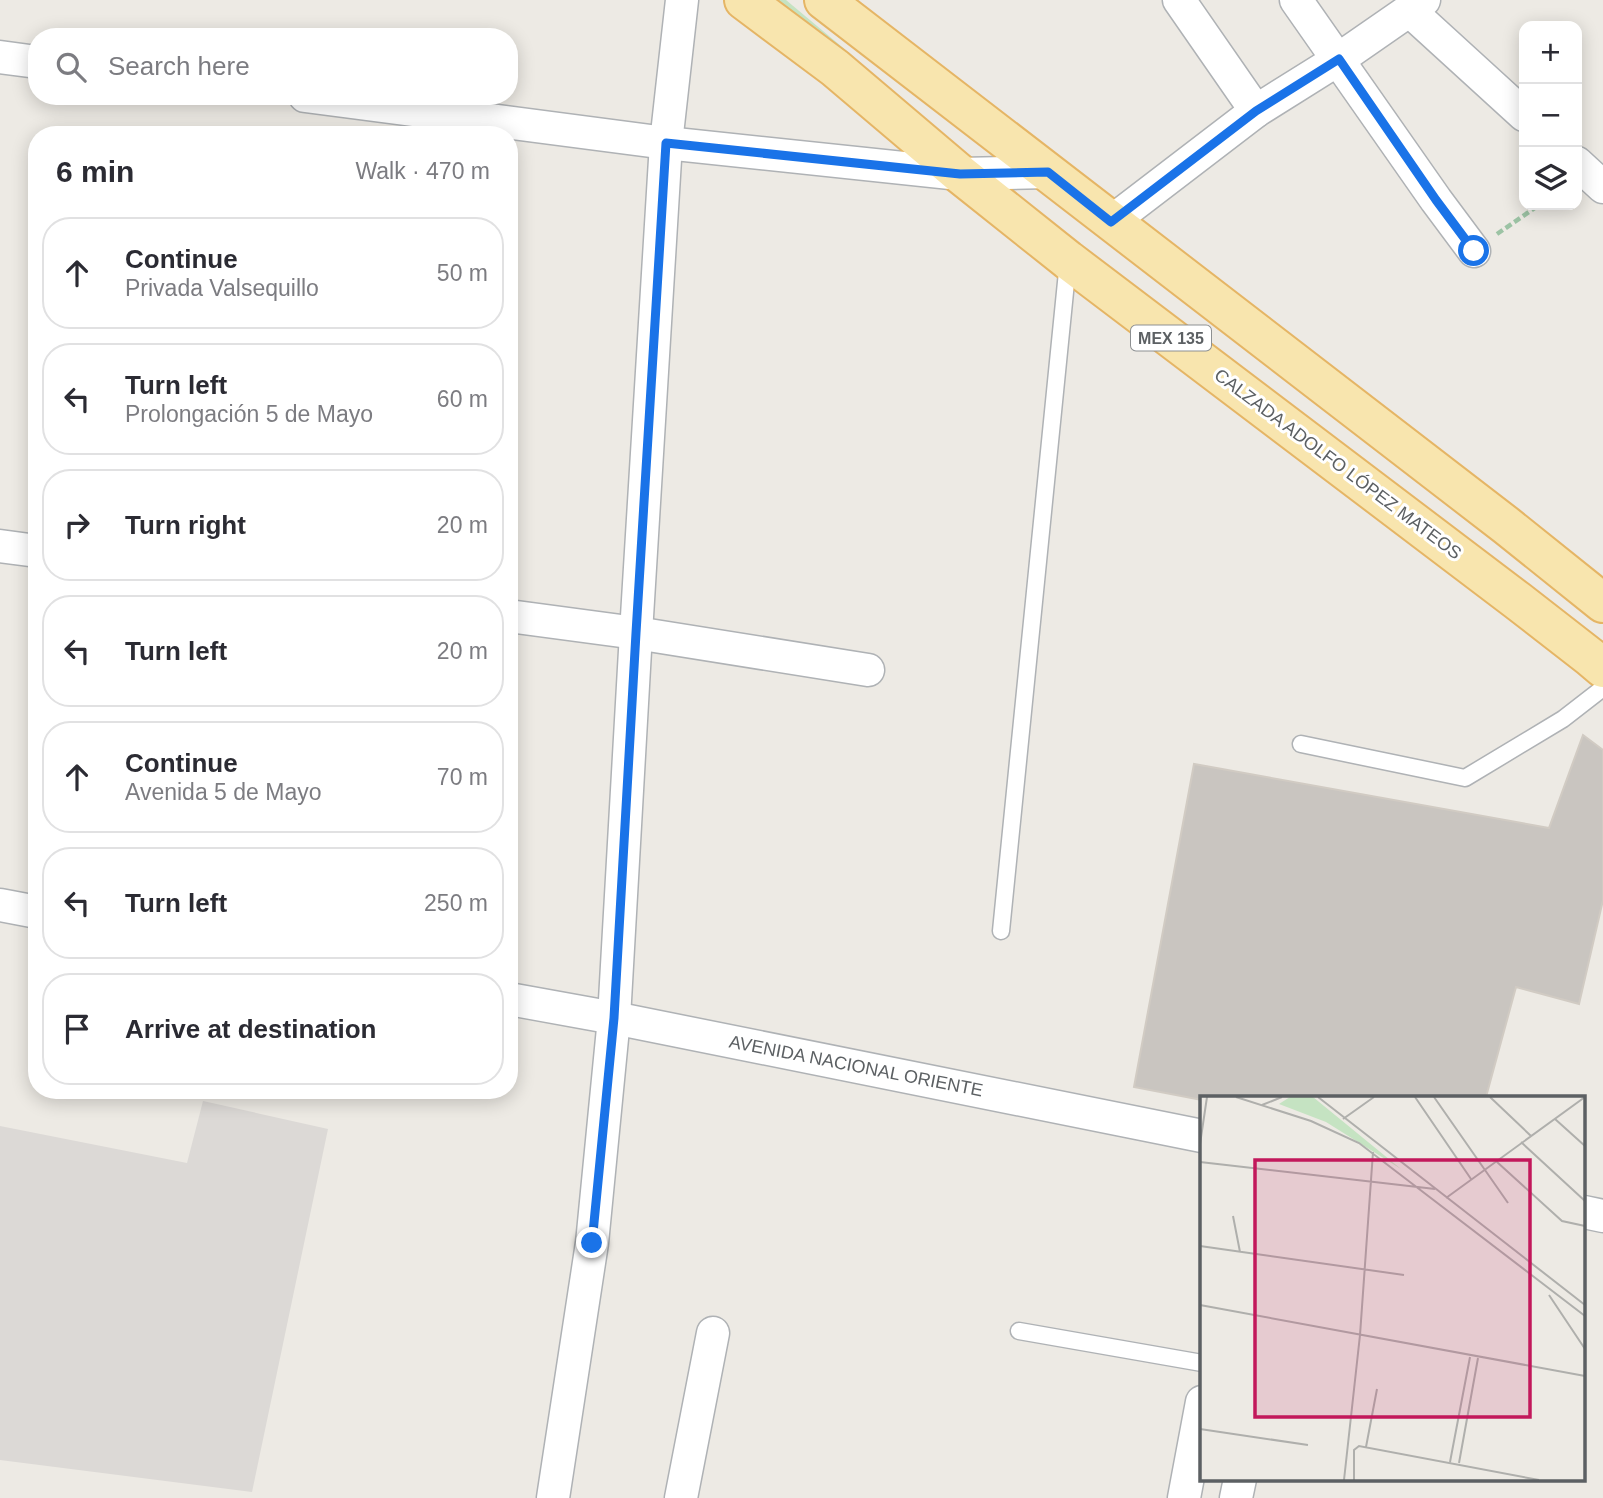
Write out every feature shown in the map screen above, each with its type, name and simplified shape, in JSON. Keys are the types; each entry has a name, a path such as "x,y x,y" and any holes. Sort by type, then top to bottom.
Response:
{"main road":[{"name":"CALZADA ADOLFO LÓPEZ MATEOS","path":"744,0 835,68 960,174 1068,260 1603,668"},
{"name":"MEX 135","path":"824,0 1507,526 1603,603"}],"street":[{"path":"553,1498 592,1243 614,1018 666,143 682,0"},
{"path":"1179,0 1256,111"},
{"path":"1296,0 1474,251"},
{"path":"1111,222 1256,111 1417,6 1519,111"},
{"path":"0,57 28,61"},
{"path":"374,105 666,143 960,174 1048,172"},
{"path":"1582,168 1603,187"},
{"path":"0,547 28,550"},
{"path":"518,617 868,670"},
{"path":"0,905 28,910"},
{"name":"AVENIDA NACIONAL ORIENTE","path":"518,1001 1200,1136"},
{"path":"681,1498 713,1333"},
{"path":"1184,1498 1200,1413"},
{"path":"1236,1498 1240,1480"}],"lane":[{"path":"1001,931 1068,260"},
{"path":"1301,744 1465,778 1563,719 1603,688"},
{"path":"1019,1331 1200,1363"}],"path":[{"path":"1474,251 1532,210"}],"shaded area":[{"path":"203,1101 328,1129 252,1492 0,1460 0,1126 187,1163"}],"green space":[{"path":"765,0 786,0 854,57 847,63"}],"building":[{"path":"1583,735 1603,750 1603,900 1579,1004 1516,987 1486,1096 1200,1096 1200,1100 1134,1087 1194,764 1549,828"}],"route":[{"path":"592,1243 614,1018 666,143 960,174 1048,172 1111,222 1256,111 1339,59 1474,251"}]}
